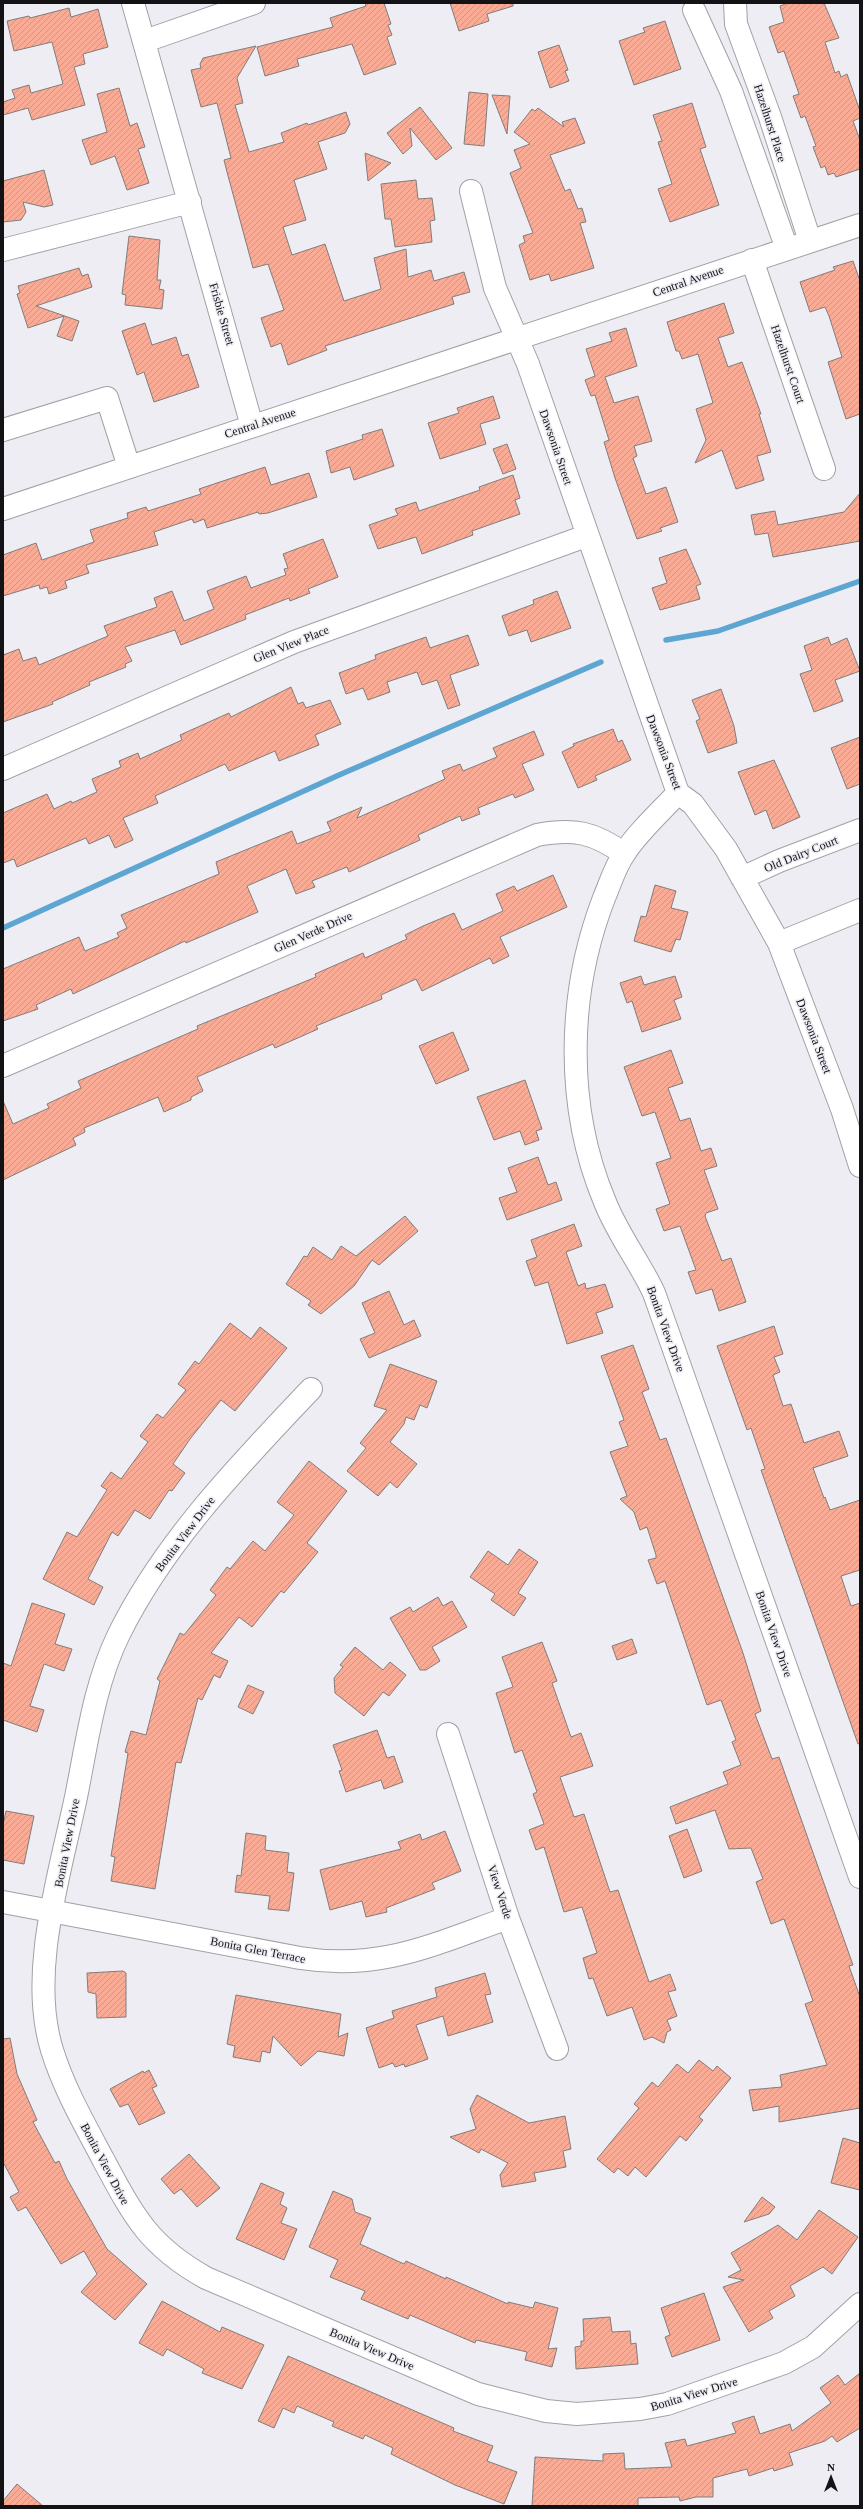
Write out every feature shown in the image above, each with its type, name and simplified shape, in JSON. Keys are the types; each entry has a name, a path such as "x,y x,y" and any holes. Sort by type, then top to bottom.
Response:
{"street":[{"name":"Frisbie Street","path":"133,3 146,41 252,426"},
{"path":"146,41 254,3"},
{"name":"Hazelhurst Place","path":"735,3 736,24 770,117 810,241"},
{"path":"694,10 731,91 787,249"},
{"path":"471,191 495,288 518,340"},
{"path":"3,250 190,202"},
{"name":"Central Avenue","path":"3,509 252,426 518,340 752,260 860,225"},
{"name":"Hazelhurst Court","path":"752,260 824,469"},
{"name":"Dawsonia Street","path":"518,340 528,364 586,536 678,793 698,810 726,848 779,943 842,1109 860,1166"},
{"path":"3,430 107,398 130,467"},
{"name":"Glen View Place","path":"3,769 294,642 586,536"},
{"name":"Bonita View Drive","path":"678,793 624,854 610,882 589,942 578,1005 576,1068 585,1134 604,1201 618,1233 654,1293 860,1877"},
{"name":"Glen Verde Drive","path":"3,1066 537,835 559,830 583,833 608,842 624,854"},
{"name":"Old Dairy Court","path":"742,878 779,861 860,830"},
{"path":"779,943 860,910"},
{"name":"Bonita View Drive","path":"311,1389 248,1456 196,1517 147,1585 118,1637 98,1693 44,1955 45,2017 51,2047 70,2097 132,2214 148,2234 178,2263 206,2278 478,2394 546,2411 577,2414 640,2409 667,2404 784,2363 813,2347 860,2304"},
{"name":"View Verde","path":"448,1734 508,1918 557,2049"},
{"name":"Bonita Glen Terrace","path":"3,1902 300,1958 339,1962 359,1962 397,1956 508,1918"}],"building":[{"path":"365,3 384,3 391,24 388,25 392,35 387,37 396,64 364,75 352,44 297,59 299,66 265,76 257,47 333,27 330,18 366,6"},
{"path":"450,3 513,3 513,6 487,14 489,21 459,31"},
{"path":"788,3 824,3 839,38 825,42 835,73 839,71 841,77 847,74 860,111 860,118 853,121 860,140 860,169 836,177 834,173 828,175 825,166 821,168 813,147 816,146 805,116 801,118 793,96 799,94 784,51 778,53 769,27 784,22 780,6"},
{"path":"69,8 71,17 98,9 108,47 83,54 85,64 74,67 85,105 32,120 28,108 3,115 3,102 15,98 12,90 29,85 31,93 63,84 52,42 14,51 7,21 29,16 30,18"},
{"path":"665,21 681,69 634,85 619,41 645,32 643,28"},
{"path":"559,45 568,70 565,71 569,81 550,88 538,52"},
{"path":"256,46 237,78 243,103 235,105 249,152 284,142 281,133 307,123 308,125 346,112 350,124 345,133 318,142 327,169 294,180 306,220 283,227 292,255 325,244 344,301 381,289 374,258 406,249 408,277 431,270 434,281 464,272 470,292 452,297 454,304 325,346 327,350 288,365 281,343 271,347 261,318 284,310 268,264 253,268 224,160 231,158 217,103 201,107 191,70 201,68 200,64 203,58"},
{"path":"119,88 130,126 137,123 145,147 138,149 149,183 127,190 115,156 91,165 82,140 107,132 97,94"},
{"path":"469,92 488,94 484,146 464,144"},
{"path":"492,95 510,96 507,134"},
{"path":"692,103 706,147 700,149 719,205 670,222 658,189 672,184 658,142 662,141 653,115"},
{"path":"420,107 452,148 436,160 410,128 412,146 403,154 387,133"},
{"path":"538,108 564,127 562,122 575,118 585,143 550,155 565,191 570,189 578,209 582,208 586,222 580,223 594,268 551,281 549,274 530,280 519,245 525,242 523,236 533,233 510,173 521,168 514,150 530,144 514,132 532,109 535,111"},
{"path":"365,153 391,163 368,181"},
{"path":"44,170 53,205 44,207 23,202 26,212 21,220 3,222 3,181"},
{"path":"416,180 418,199 432,198 435,220 430,221 432,242 395,247 391,219 385,219 381,184"},
{"path":"129,236 160,240 157,280 161,280 159,289 164,290 162,309 125,305 126,295 122,294"},
{"path":"853,261 860,281 860,414 846,419 828,362 842,357 829,316 825,307 810,312 800,282 835,270 833,267"},
{"path":"79,268 82,276 88,274 92,287 36,306 79,321 72,341 57,336 64,316 28,328 17,294 20,293 18,286"},
{"path":"724,303 734,333 718,338 728,367 742,362 761,414 759,414 771,452 757,456 764,480 736,489 722,450 695,463 706,440 696,409 713,403 698,354 682,359 679,351 676,351 667,322"},
{"path":"145,323 152,345 176,337 182,356 188,354 199,387 154,402 144,372 137,375 122,331"},
{"path":"626,328 637,366 605,377 614,403 638,396 652,441 634,446 637,456 633,458 646,494 666,487 678,522 660,528 662,531 637,539 604,442 609,440 595,395 591,396 585,380 595,376 586,349 612,341 609,333"},
{"path":"493,396 500,418 480,424 486,444 440,459 428,423 459,413 457,408"},
{"path":"382,429 394,466 354,480 350,467 331,473 326,451 363,439 362,435"},
{"path":"507,444 516,469 503,474 493,449"},
{"path":"265,467 271,485 309,473 317,497 268,513 259,514 258,512 207,528 204,519 194,523 192,519 154,532 158,545 86,565 89,573 65,581 67,588 49,594 47,587 40,589 39,585 3,596 3,555 36,543 42,560 94,542 90,530 128,518 127,513 146,507 148,511 201,494 199,489"},
{"path":"513,475 520,498 515,500 520,514 472,531 473,535 422,554 416,537 378,549 369,525 398,515 395,509 416,502 419,511 480,490 479,487"},
{"path":"860,493 860,541 773,557 768,533 755,535 751,515 775,511 778,525 844,512"},
{"path":"323,539 338,577 308,589 310,593 290,601 289,598 245,615 246,619 181,645 175,630 125,647 132,661 125,664 126,667 89,682 90,685 52,702 53,704 3,722 3,655 19,649 23,661 36,657 39,665 108,636 104,626 157,607 154,598 172,591 184,621 214,609 207,591 246,576 251,588 286,575 284,569 288,568 283,554"},
{"path":"686,549 701,584 696,586 700,599 660,610 652,588 667,583 659,558"},
{"path":"557,591 571,628 531,642 527,630 509,636 502,616 534,604 533,600"},
{"path":"468,635 479,665 450,675 460,705 448,709 437,680 422,685 417,672 387,682 390,692 368,700 363,688 346,694 339,673 376,659 375,655 426,637 430,648"},
{"path":"828,637 831,645 847,638 860,671 835,680 843,701 814,712 800,674 812,670 804,646"},
{"path":"291,687 298,704 303,702 306,708 330,700 341,724 315,735 319,745 279,761 275,751 229,771 225,764 155,796 158,803 123,818 133,840 115,848 109,835 89,844 86,838 17,867 14,859 3,863 3,813 47,794 54,809 71,801 72,803 97,792 92,779 121,767 119,761 138,753 140,759 182,740 180,735 229,713 231,717"},
{"path":"721,689 734,726 737,743 708,753 696,721 700,719 692,700"},
{"path":"613,729 618,742 622,740 631,760 595,776 597,780 578,788 562,752 574,746 573,744"},
{"path":"534,731 544,755 522,764 534,790 515,798 513,794 478,808 480,814 462,821 460,816 418,835 420,840 349,872 347,867 312,881 315,887 296,894 286,869 247,886 258,912 186,943 185,941 73,994 71,989 36,1005 38,1009 3,1021 3,969 79,937 85,951 119,937 117,933 127,928 121,915 219,874 216,862 292,831 297,844 331,831 327,822 362,807 357,818 445,779 442,771 460,764 463,771 497,757 493,748"},
{"path":"860,737 860,784 847,789 831,748"},
{"path":"774,760 800,817 773,829 766,810 755,815 738,772"},
{"path":"553,875 567,907 500,937 509,956 493,964 490,958 422,991 416,979 381,995 382,999 316,1026 318,1029 275,1048 273,1044 197,1077 203,1091 191,1097 191,1100 164,1112 158,1097 84,1128 85,1132 73,1138 76,1145 3,1180 3,1101 13,1124 49,1108 47,1104 81,1088 78,1081 198,1029 197,1026 316,977 315,974 363,953 365,958 407,939 405,935 454,913 462,930 503,911 496,894 514,886 517,891"},
{"path":"655,885 676,891 671,908 688,912 680,940 676,939 671,952 634,941 641,916 646,917"},
{"path":"641,976 644,985 675,976 682,997 674,1000 681,1019 642,1032 632,1001 627,1003 620,983"},
{"path":"453,1032 469,1070 436,1084 419,1046"},
{"path":"671,1050 683,1083 668,1088 680,1121 690,1118 701,1151 711,1148 717,1166 704,1170 718,1209 706,1213 705,1216 722,1261 731,1258 746,1302 719,1311 712,1289 696,1294 688,1272 696,1270 680,1226 664,1231 656,1209 670,1204 656,1163 671,1158 655,1112 642,1116 624,1067"},
{"path":"525,1080 542,1129 536,1131 539,1140 525,1145 520,1131 494,1140 477,1097"},
{"path":"538,1157 548,1185 556,1182 562,1200 507,1220 499,1198 517,1192 508,1168"},
{"path":"405,1216 418,1231 379,1265 372,1260 354,1286 321,1314 308,1305 311,1301 286,1284 304,1256 307,1257 313,1247 332,1260 341,1246 356,1256"},
{"path":"574,1224 582,1246 566,1252 578,1286 585,1283 586,1289 605,1284 613,1307 596,1313 603,1333 567,1344 548,1282 535,1286 526,1261 537,1257 531,1240"},
{"path":"389,1291 404,1325 414,1320 421,1336 369,1358 360,1339 375,1333 362,1303"},
{"path":"230,1323 251,1339 260,1327 287,1348 235,1411 221,1400 190,1439 173,1464 185,1473 172,1491 169,1490 150,1519 135,1510 118,1536 112,1532 88,1579 103,1587 94,1605 43,1579 67,1532 77,1537 107,1490 101,1486 111,1472 121,1479 148,1442 140,1436 157,1414 163,1418 186,1390 178,1384 195,1361 199,1364"},
{"path":"774,1326 783,1354 774,1357 780,1372 773,1375 783,1406 791,1404 804,1443 839,1431 848,1456 813,1468 824,1498 825,1497 830,1510 860,1500 860,1570 841,1576 851,1606 860,1603 860,1743 858,1744 761,1470 765,1469 751,1428 747,1430 717,1346"},
{"path":"633,1345 649,1389 642,1392 660,1440 666,1438 743,1653 761,1711 755,1714 772,1759 779,1757 853,1965 849,1966 860,1997 860,2108 779,2122 779,2106 753,2111 749,2090 782,2087 780,2075 827,2065 805,2004 813,2001 784,1919 771,1924 756,1882 763,1879 751,1848 729,1849 715,1810 676,1824 670,1807 728,1784 723,1772 741,1765 732,1742 736,1740 721,1700 707,1705 665,1581 657,1584 648,1560 656,1558 656,1555 647,1527 640,1530 634,1512 620,1499 627,1496 610,1452 628,1446 619,1422 624,1420 601,1356"},
{"path":"390,1364 437,1381 427,1408 420,1405 414,1420 406,1417 404,1424 390,1442 417,1464 397,1488 390,1482 378,1496 347,1471 366,1448 360,1443 387,1410 374,1406"},
{"path":"309,1461 347,1491 307,1543 318,1552 284,1593 281,1591 252,1627 239,1617 211,1653 228,1661 220,1678 214,1675 202,1700 198,1698 181,1763 176,1762 155,1889 111,1881 115,1857 111,1856 128,1753 125,1752 131,1731 146,1735 160,1681 157,1679 180,1633 184,1635 216,1595 210,1590 227,1567 230,1569 253,1541 265,1551 294,1515 277,1502"},
{"path":"519,1549 538,1562 518,1593 526,1598 514,1616 491,1600 495,1594 470,1577 488,1551 508,1565"},
{"path":"438,1597 443,1606 452,1601 467,1627 432,1647 440,1661 426,1670 420,1670 390,1618 410,1607 413,1612"},
{"path":"32,1603 65,1614 55,1644 72,1649 64,1671 44,1664 30,1706 44,1710 37,1732 3,1720 3,1663 11,1666"},
{"path":"632,1639 637,1653 617,1660 612,1646"},
{"path":"542,1642 557,1681 552,1683 571,1737 581,1733 593,1766 560,1777 574,1817 584,1814 610,1892 618,1890 649,1982 670,1974 676,1990 668,1992 677,2016 667,2020 671,2030 667,2032 664,2043 652,2037 644,2040 632,2007 607,2016 593,1978 589,1979 583,1958 597,1953 582,1907 564,1912 544,1847 536,1850 529,1830 544,1824 533,1794 537,1792 522,1750 515,1753 496,1693 513,1687 502,1657"},
{"path":"355,1647 383,1670 390,1662 406,1675 389,1696 383,1692 364,1716 335,1693 334,1678 343,1667 340,1665"},
{"path":"248,1685 264,1692 253,1714 238,1707"},
{"path":"377,1730 387,1758 394,1756 403,1782 384,1789 381,1780 346,1792 339,1771 342,1770 333,1745"},
{"path":"6,1811 34,1816 24,1864 3,1860 3,1825"},
{"path":"687,1829 702,1871 684,1878 669,1836"},
{"path":"445,1831 461,1871 432,1883 435,1889 386,1908 387,1912 366,1917 362,1901 330,1910 320,1870 401,1849 398,1842 420,1834 422,1840"},
{"path":"246,1833 266,1836 265,1850 289,1853 287,1872 294,1873 289,1911 268,1909 270,1896 235,1892 237,1875 241,1876"},
{"path":"123,1971 126,1973 126,2017 97,2018 96,1994 88,1992 87,1973"},
{"path":"485,1973 491,1994 485,1995 493,2022 448,2036 443,2016 416,2025 428,2059 405,2067 404,2064 395,2067 393,2063 379,2068 366,2028 394,2018 392,2011 437,1997 435,1988"},
{"path":"236,1995 341,2014 338,2037 348,2033 344,2056 318,2051 301,2066 273,2036 270,2053 262,2051 260,2062 233,2057 235,2046 227,2044"},
{"path":"10,2038 17,2074 37,2120 33,2122 55,2163 59,2161 67,2179 107,2249 147,2284 115,2320 81,2292 97,2274 84,2251 61,2264 26,2207 18,2211 10,2197 19,2192 3,2162 3,2039"},
{"path":"699,2060 713,2071 717,2066 731,2078 699,2117 703,2120 686,2141 680,2136 646,2177 635,2167 628,2176 618,2168 614,2173 597,2159 639,2108 634,2104 652,2082 658,2087 677,2064 688,2073"},
{"path":"149,2070 157,2086 152,2088 165,2113 139,2125 128,2104 120,2107 110,2089 143,2071 144,2073"},
{"path":"477,2095 529,2123 565,2116 571,2149 563,2151 566,2167 534,2173 536,2181 502,2187 500,2175 508,2163 481,2149 479,2153 450,2137 476,2129 470,2109"},
{"path":"843,2138 860,2143 860,2190 831,2183"},
{"path":"189,2154 220,2188 197,2207 181,2189 174,2194 161,2179"},
{"path":"261,2183 284,2193 280,2204 287,2208 281,2223 297,2229 284,2260 236,2239"},
{"path":"333,2191 352,2199 355,2212 371,2218 360,2244 404,2264 406,2261 508,2304 508,2302 533,2308 535,2302 558,2308 548,2349 557,2348 552,2367 525,2360 527,2352 476,2340 475,2343 410,2315 408,2319 361,2299 365,2291 330,2277 338,2260 309,2247"},
{"path":"762,2197 775,2207 769,2214 744,2222"},
{"path":"819,2210 858,2237 832,2274 823,2267 790,2286 795,2296 769,2311 773,2318 749,2332 723,2287 744,2280 728,2277 741,2270 731,2253 778,2225 797,2240"},
{"path":"704,2293 720,2340 672,2357 665,2337 670,2335 661,2308"},
{"path":"162,2301 220,2332 222,2327 264,2345 242,2389 202,2373 204,2369 167,2349 163,2356 139,2343"},
{"path":"610,2317 612,2332 630,2331 631,2344 636,2343 638,2364 576,2369 575,2347 581,2346 581,2341 584,2341 583,2319"},
{"path":"288,2356 454,2428 453,2431 493,2446 487,2461 517,2472 504,2504 455,2485 391,2454 393,2448 365,2435 363,2439 332,2426 334,2422 297,2406 294,2413 283,2408 274,2428 258,2421"},
{"path":"860,2373 860,2428 837,2442 832,2436 825,2441 789,2453 793,2465 774,2471 773,2468 749,2476 747,2469 713,2478 713,2497 696,2497 680,2501 679,2497 638,2498 638,2506 532,2506 535,2457 603,2461 603,2454 624,2453 625,2469 672,2467 665,2443 685,2439 687,2446 736,2433 732,2423 754,2416 760,2434 790,2424 792,2431 831,2403 820,2388 838,2375 845,2385"},
{"path":"17,2484 43,2506 3,2506 3,2501"}],"waterway":[{"path":"666,640 718,631 860,581"},
{"path":"3,928 339,775 601,662"}]}
